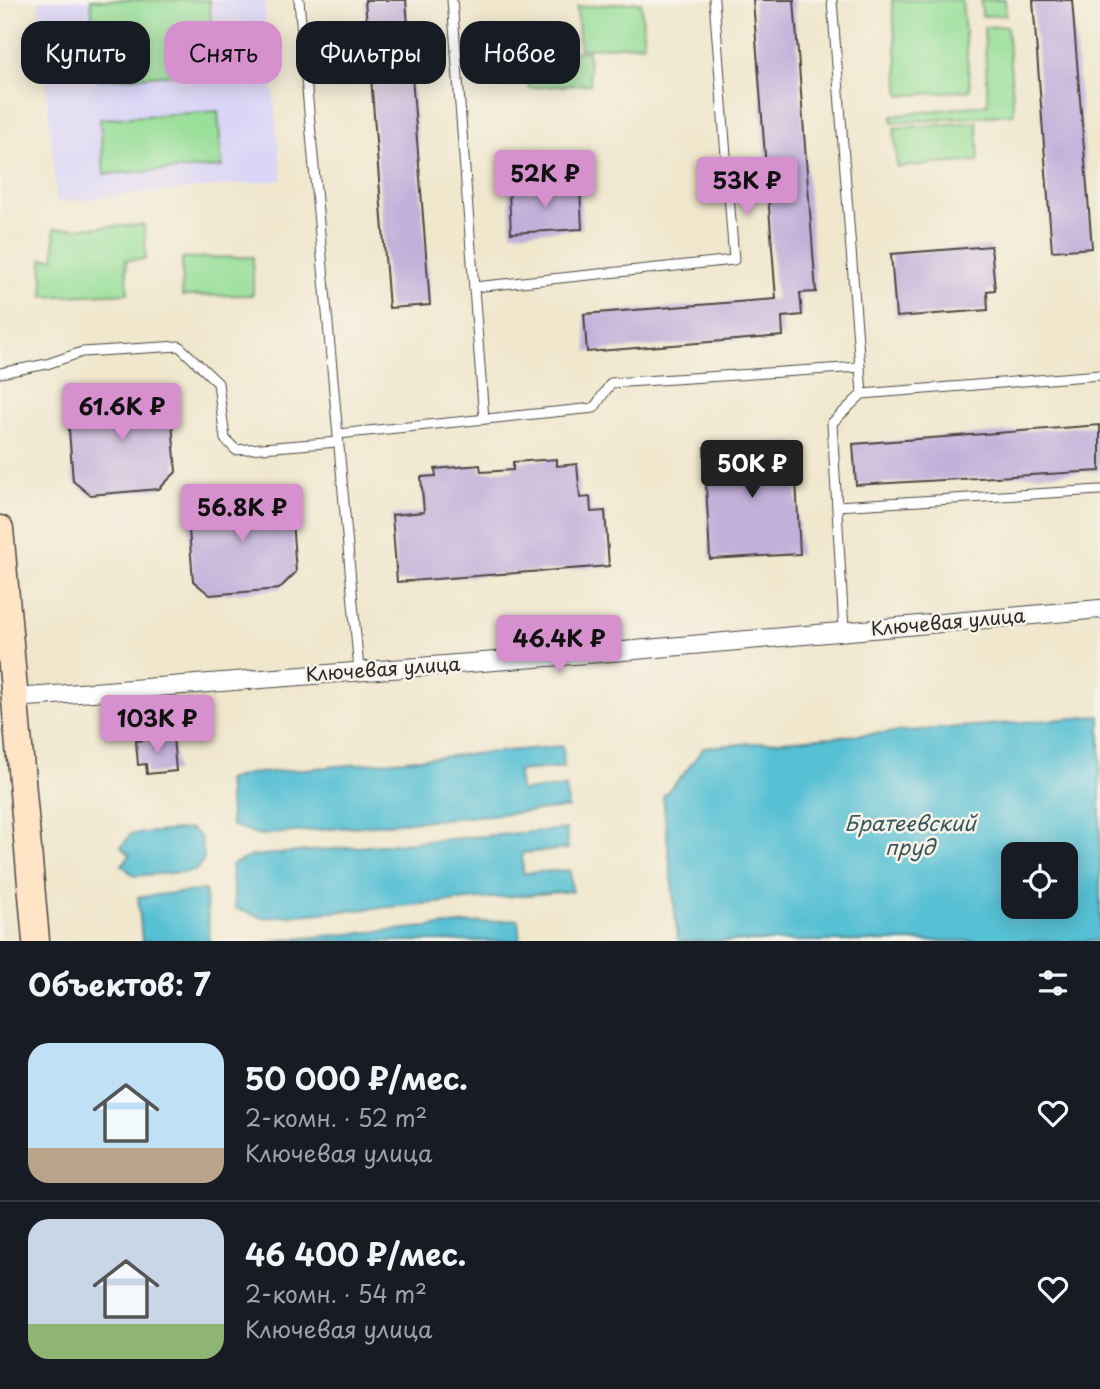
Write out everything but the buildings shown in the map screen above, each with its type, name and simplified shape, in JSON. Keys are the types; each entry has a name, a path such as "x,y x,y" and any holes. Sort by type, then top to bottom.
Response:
{"street":[{"path":"0,529 7,699 36,941"},
{"name":"Ключевая улица","path":"7,699 611,652 1100,609"}],"lane":[{"path":"299,0 359,670"},
{"path":"452,0 484,419"},
{"path":"474,287 734,260 714,0"},
{"path":"832,0 862,394"},
{"path":"0,373 47,364 82,352 178,345 218,383 225,439 236,450 594,408 611,383 860,367"},
{"path":"844,630 832,423 862,394 1100,375"},
{"path":"837,506 1100,490"}],"shaded area":[{"path":"38,0 264,0 266,21 164,21 164,84 272,84 282,180 57,202 46,84 150,84 150,21 40,21"}],"green space":[{"path":"91,0 209,0 211,21 164,21 164,75 150,76 150,21 93,21"},
{"path":"892,0 962,0 970,90 900,96"},
{"path":"981,0 1005,0 1006,15 982,16"},
{"path":"641,2 644,44 580,49 577,7"},
{"path":"1007,26 1014,114 892,123 892,116 988,104 984,27"},
{"path":"588,51 590,84 529,88 529,84 580,84 580,52"},
{"path":"218,111 222,167 104,174 100,119"},
{"path":"977,122 979,161 897,167 894,128"},
{"path":"144,225 146,259 126,260 128,293 44,297 42,259 55,258 54,229"},
{"path":"253,257 253,295 182,296 182,258"}],"water":[{"name":"Братеевский пруд","path":"1100,716 1100,941 678,941 663,796 704,747"},
{"path":"563,746 564,767 518,771 520,791 566,787 568,808 260,835 231,825 227,780 248,774"},
{"path":"191,829 201,838 204,860 195,871 134,876 122,865 130,855 121,847 131,834"},
{"path":"566,829 568,849 522,853 523,873 570,870 572,891 264,918 235,908 231,865 252,856"},
{"path":"205,890 210,941 142,941 138,897"},
{"path":"518,919 520,941 268,941"}]}
